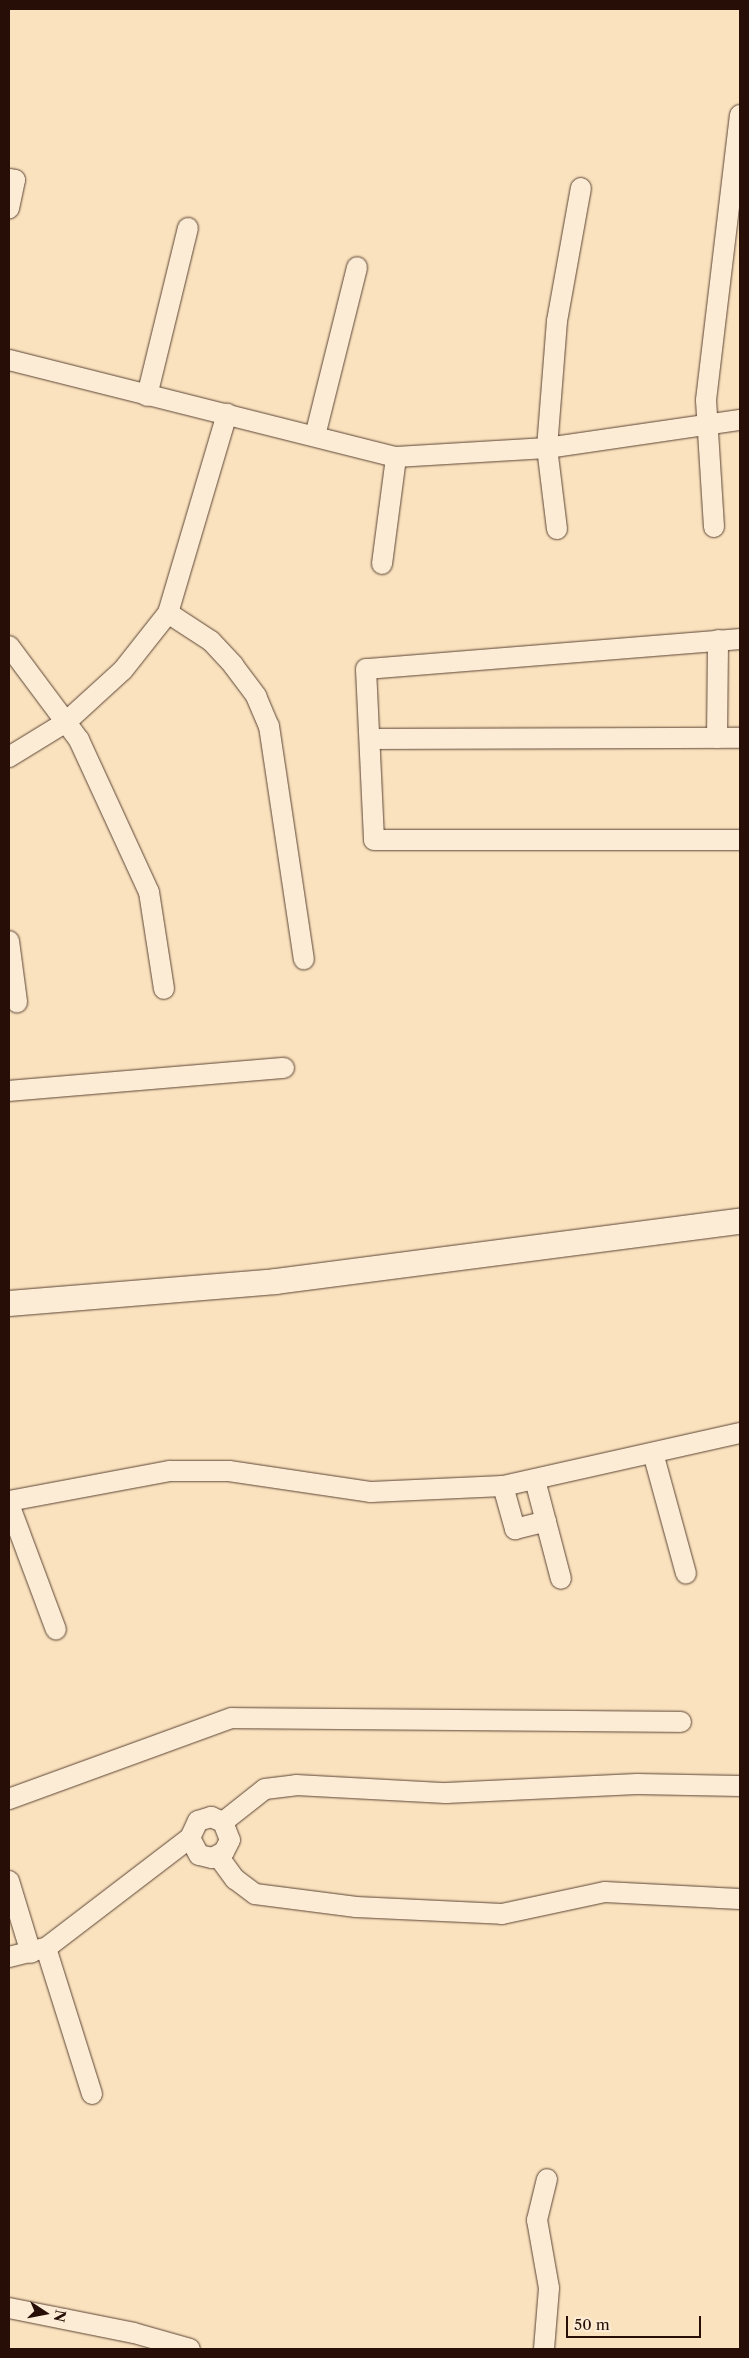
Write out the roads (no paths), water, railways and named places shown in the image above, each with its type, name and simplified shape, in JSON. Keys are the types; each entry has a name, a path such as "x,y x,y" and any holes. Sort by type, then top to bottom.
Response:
{"street":[{"path":"714,527 707,424 740,115"},
{"path":"9,179 14,180 9,208"},
{"path":"557,528 547,448 557,321 581,188"},
{"path":"147,396 188,228"},
{"path":"315,436 357,267"},
{"path":"9,360 396,457 547,448 740,420"},
{"path":"9,757 66,722 123,670 168,613 227,414"},
{"path":"382,564 396,457"},
{"path":"168,613 211,641 234,665 256,696 269,726 304,959"},
{"path":"740,639 366,669 371,738 374,840 740,840"},
{"path":"717,738 718,640"},
{"path":"9,646 66,722 149,892 164,989"},
{"path":"371,738 740,738"},
{"path":"9,941 17,1002"},
{"path":"9,1091 284,1068"},
{"path":"9,1303 275,1281 740,1221"},
{"path":"56,1630 9,1503 170,1471 229,1471 371,1492 503,1486 740,1433"},
{"path":"653,1452 686,1574"},
{"path":"535,1480 561,1579"},
{"path":"503,1486 515,1529 546,1521"},
{"path":"9,1799 232,1718 681,1722"},
{"path":"223,1822 265,1789 296,1785 446,1793 637,1784 740,1786"},
{"path":"9,1957 39,1951 190,1838 198,1821 211,1817 223,1822 230,1840 218,1856"},
{"path":"190,1838 199,1855 218,1856"},
{"path":"218,1856 235,1879 255,1894 356,1907 502,1914 605,1892 740,1899"},
{"path":"9,1881 39,1951 92,2094"},
{"path":"544,2349 549,2288 537,2220 547,2179"},
{"path":"9,2308 134,2333 190,2349"}]}
